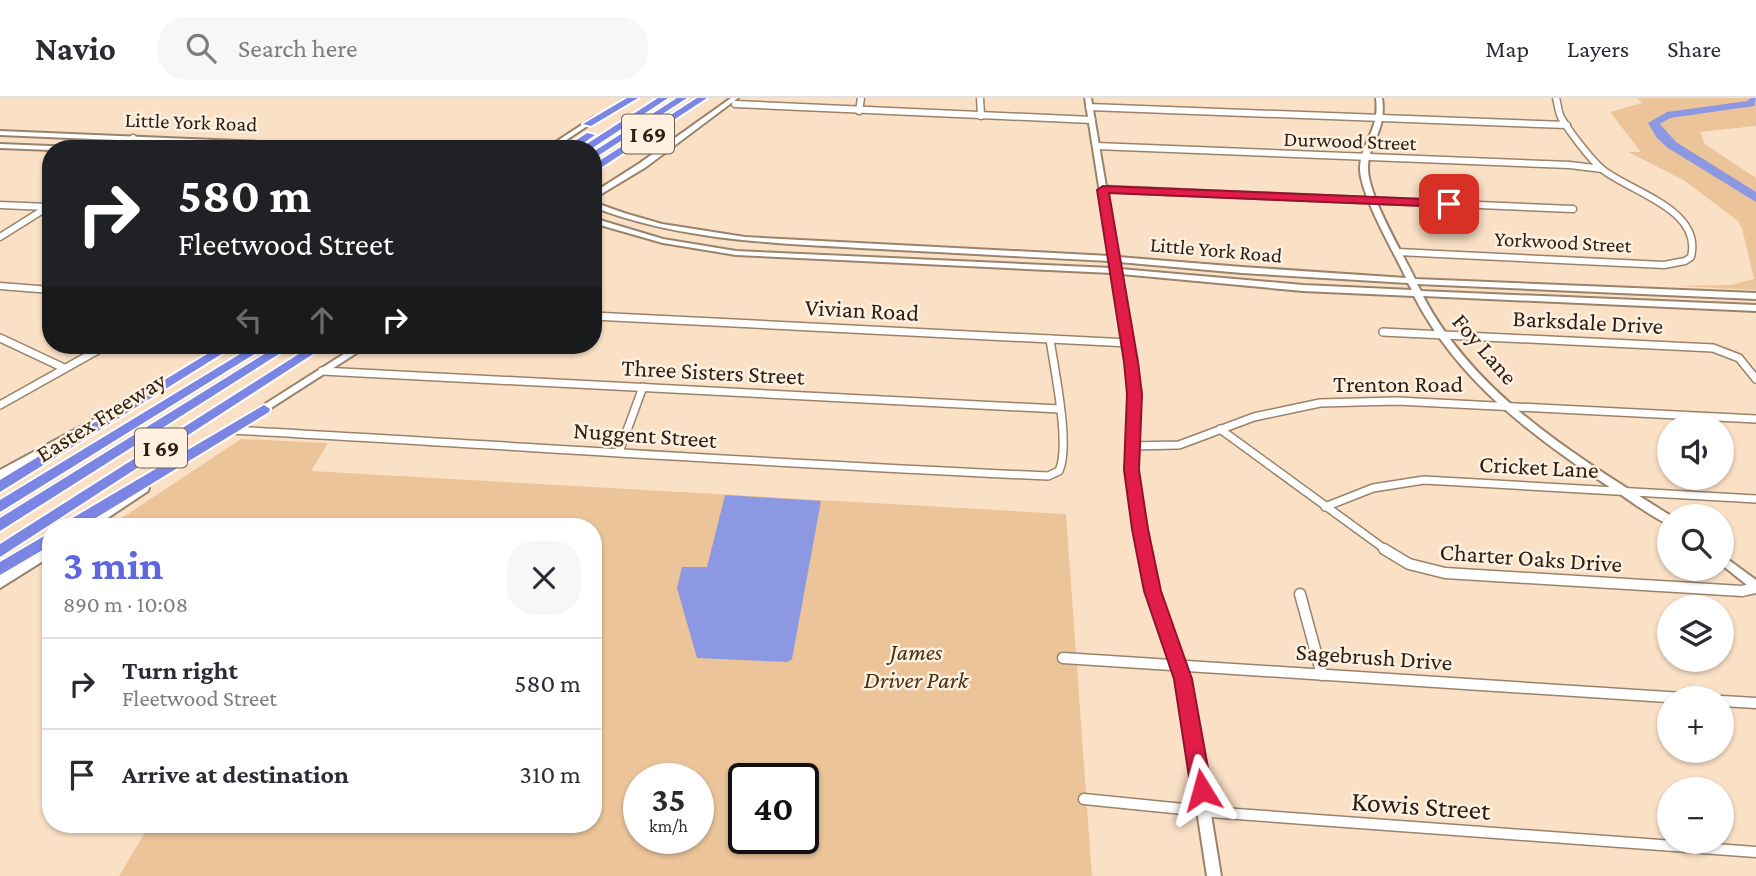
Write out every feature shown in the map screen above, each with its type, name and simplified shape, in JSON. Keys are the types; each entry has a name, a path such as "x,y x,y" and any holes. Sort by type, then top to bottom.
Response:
{"highway":[{"path":"578,140 634,98"},
{"path":"591,128 647,98"},
{"name":"I 69","path":"598,140 664,98"},
{"name":"I 69","path":"602,150 683,98"},
{"name":"I 69","path":"602,164 703,98"},
{"path":"0,487 215,354"},
{"name":"Eastex Freeway","path":"0,507 248,354"},
{"name":"I 69","path":"0,525 273,354"},
{"name":"I 69","path":"51,518 307,354"},
{"path":"84,518 264,409"},
{"name":"I 69","path":"0,551 42,524"},
{"path":"0,569 42,543"}],"main road":[{"path":"566,140 591,128 628,98"},
{"path":"602,191 735,101 746,98"},
{"path":"1088,98 1135,394 1131,446 1134,491 1153,591 1179,665 1196,747 1214,876"},
{"name":"Foy Lane","path":"1380,98 1382,118 1366,157 1365,180 1412,281 1441,334 1475,375 1508,406 1555,444 1657,512"},
{"name":"Little York Road","path":"0,133 178,140"},
{"path":"0,146 42,148"},
{"path":"602,184 616,182"},
{"name":"Little York Road","path":"602,207 637,220 691,232 828,245 1115,259 1412,281 1756,296"},
{"name":"Little York Road","path":"602,224 701,249 822,258 1117,271 1233,282 1419,293 1756,308"},
{"path":"822,258 828,245"},
{"path":"1233,282 1242,270"},
{"path":"1587,289 1596,301"},
{"path":"0,475 214,354"},
{"path":"99,518 350,354"},
{"path":"0,583 42,556"},
{"path":"1734,569 1756,587"}],"street":[{"path":"859,111 861,98"},
{"path":"980,98 981,116"},
{"path":"1556,98 1558,112 1602,169"},
{"path":"735,101 859,111 1091,120"},
{"path":"1089,107 1567,125"},
{"name":"Durwood Street","path":"1096,146 1570,165 1602,169"},
{"name":"Yorkwood Street","path":"1398,252 1664,265 1685,261 1694,253 1694,245 1681,220 1650,195 1602,169"},
{"path":"1103,190 1573,209"},
{"path":"0,205 42,207"},
{"path":"0,237 42,212"},
{"path":"0,286 42,289"},
{"name":"Vivian Road","path":"602,316 1129,343"},
{"name":"Barksdale Drive","path":"1383,332 1707,347 1736,354 1743,359 1756,379"},
{"path":"0,338 64,368"},
{"path":"1050,339 1059,409"},
{"path":"0,405 90,354"},
{"name":"Three Sisters Street","path":"323,371 1059,409"},
{"path":"619,452 643,387"},
{"name":"Trenton Road","path":"1131,446 1179,445 1277,411 1341,401 1508,406 1756,419"},
{"name":"Nuggent Street","path":"232,430 1034,477 1056,474 1062,465 1059,409"},
{"name":"Charter Oaks Drive","path":"1220,429 1399,559 1445,573 1742,591 1756,587"},
{"name":"Cricket Lane","path":"1325,507 1364,488 1423,480 1756,499"},
{"path":"1300,594 1322,675"},
{"name":"Sagebrush Drive","path":"1063,658 1657,696"},
{"path":"1734,702 1756,703"},
{"name":"Kowis Street","path":"1084,799 1204,811 1756,852"}],"green space":[{"path":"1637,98 1756,98 1756,126 1700,132 1705,144 1756,178 1756,290 1676,286 1730,285 1754,279 1738,221 1685,181 1628,152 1641,152 1610,112 1642,103"},
{"name":"James Driver Park","path":"241,439 328,443 311,471 1066,514 1092,876 119,876 145,833 602,833 602,518 122,518"}],"water":[{"path":"725,495 821,501 792,659 787,662 697,658 677,588 682,567 707,567"}],"waterway":[{"path":"1756,100 1750,104 1667,115 1654,123 1661,135 1672,145 1756,198"}],"route":[{"path":"1202,790 1183,679 1153,591 1140,529 1131,446 1135,394 1122,296 1103,190 1449,204"}]}
